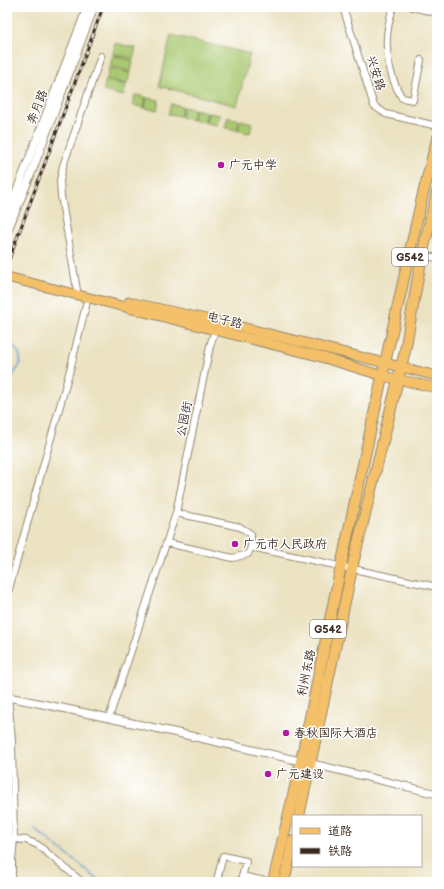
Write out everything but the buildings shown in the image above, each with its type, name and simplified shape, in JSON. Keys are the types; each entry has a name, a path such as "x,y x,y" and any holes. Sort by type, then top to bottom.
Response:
{"highway":[{"name":"G542","path":"383,376 421,202 437,139"},
{"name":"G542","path":"398,379 405,351 422,255 437,192"},
{"name":"利州东路","path":"298,815 305,763 341,566 383,376"},
{"name":"利州东路","path":"273,882 305,763 398,379"},
{"path":"284,882 292,846"}],"main road":[{"name":"电子路","path":"7,272 77,290 233,325 437,376"},
{"name":"电子路","path":"7,277 318,356 383,376 437,388"}],"street":[{"name":"奔月路","path":"7,216 87,7"},
{"path":"7,232 34,167 94,7"},
{"name":"兴安路","path":"343,7 374,106 386,114 437,126"},
{"path":"393,7 388,29 387,50 391,73 402,98 413,100 421,60"},
{"path":"413,7 437,13"},
{"path":"77,290 61,196 60,181 63,166 101,56"},
{"path":"422,255 437,258"},
{"path":"7,596 71,366 88,297"},
{"name":"公园街","path":"167,543 176,513 210,346 215,330"},
{"path":"109,718 167,543 234,558 248,554 251,547 251,534 240,527 176,513"},
{"path":"251,547 437,587"},
{"path":"7,636 8,697 12,740 9,839 12,860 12,882"},
{"path":"8,697 109,718 437,794"},
{"path":"9,839 26,840 38,845 82,882"},
{"path":"228,882 217,880 223,856 246,861 242,879 270,882"},
{"path":"433,882 437,877"}],"green space":[{"path":"171,35 250,54 237,106 159,86"},
{"path":"115,43 136,48 133,59 113,54"},
{"path":"113,55 133,61 131,72 110,66"},
{"path":"109,68 130,73 127,84 107,79"},
{"path":"106,80 126,85 124,96 103,91"},
{"path":"135,95 146,97 144,108 133,105"},
{"path":"147,98 159,100 157,110 145,108"},
{"path":"171,104 182,106 180,116 168,114"},
{"path":"183,107 194,109 192,120 181,117"},
{"path":"195,109 207,112 205,122 193,120"},
{"path":"208,113 220,115 217,125 206,123"},
{"path":"228,117 239,120 237,130 225,128"},
{"path":"241,120 252,123 250,133 238,131"}],"waterway":[{"path":"7,340 17,350 20,356 20,364 18,368 7,380"},
{"path":"34,828 101,882"}],"railway":[{"path":"7,265 103,7"}],"place":[{"name":"广元中学","path":"221,165"},
{"name":"广元市人民政府","path":"235,544"},
{"name":"春秋国际大酒店","path":"286,733"},
{"name":"广元建设","path":"268,774"}]}
